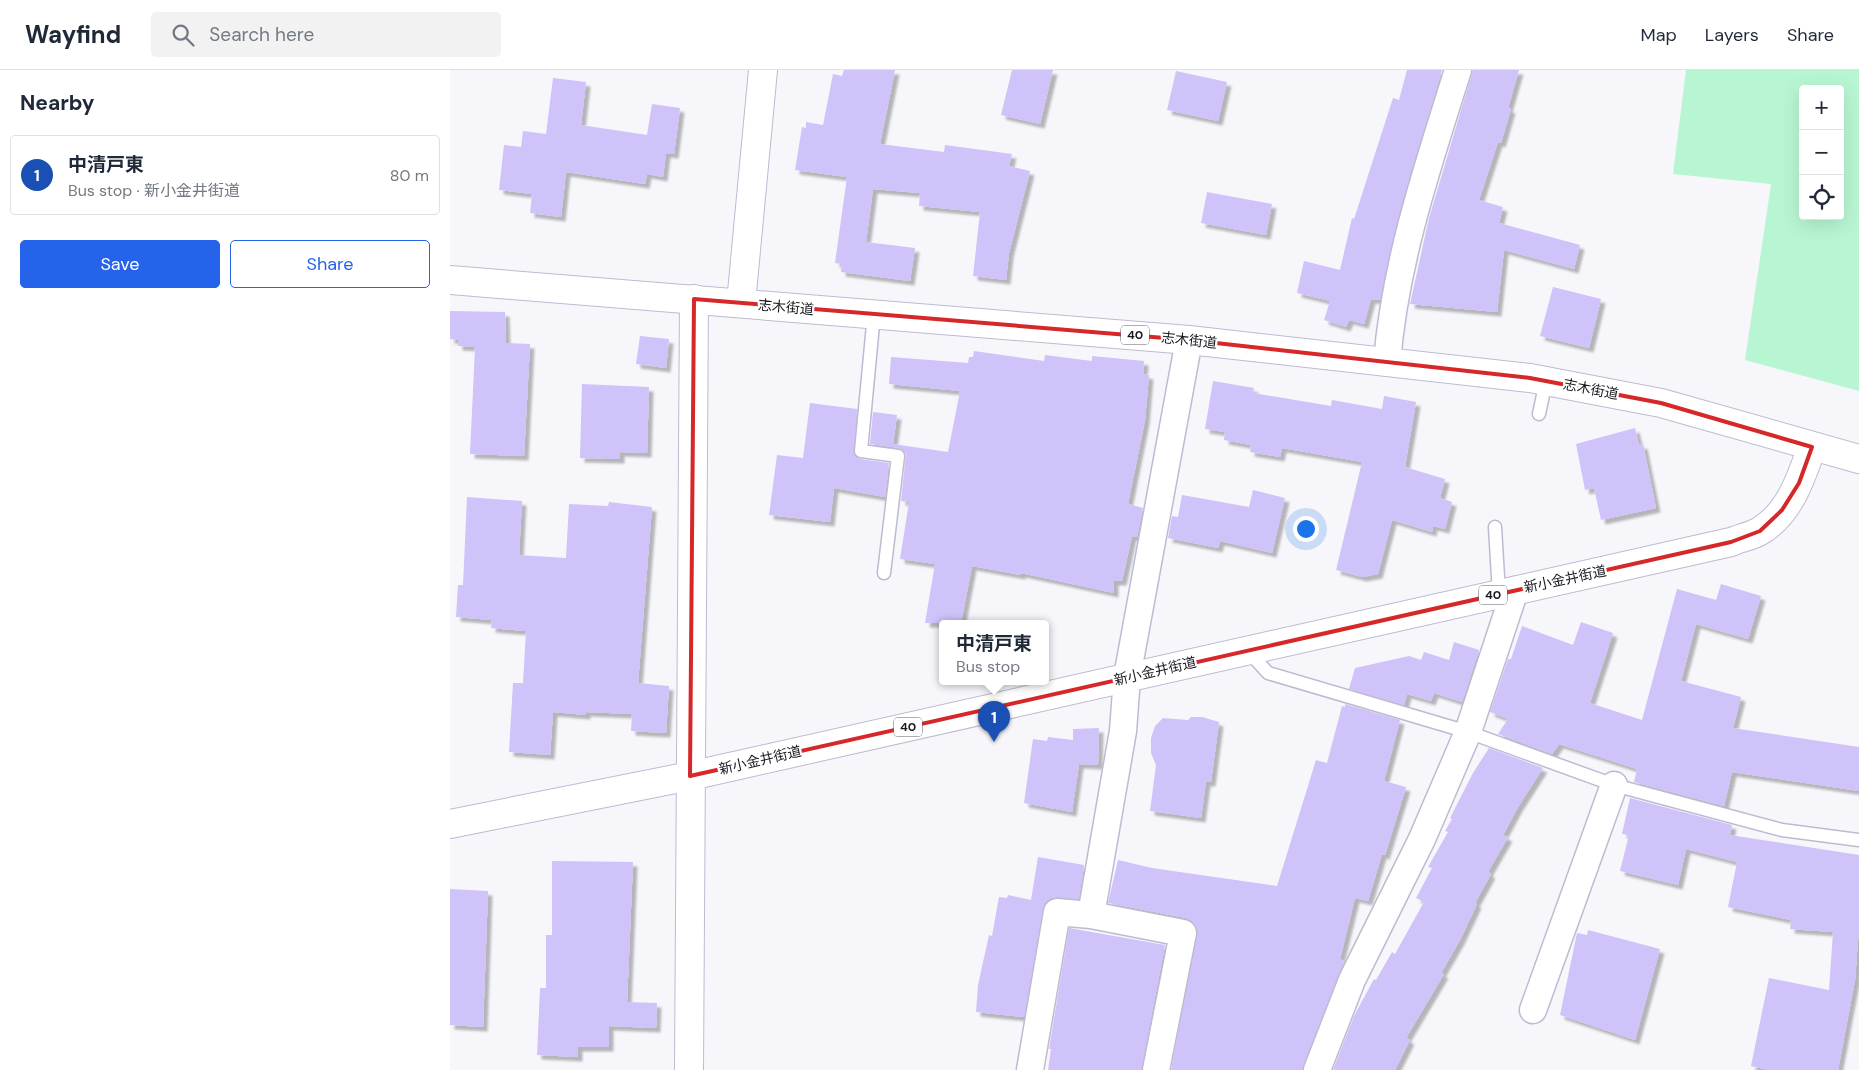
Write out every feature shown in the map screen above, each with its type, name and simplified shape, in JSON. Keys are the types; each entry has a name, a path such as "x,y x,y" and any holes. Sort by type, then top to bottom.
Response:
{"main road":[{"path":"741,303 762,70"},
{"name":"志木街道","path":"450,280 1189,340 1546,381 1661,403 1859,459"},
{"path":"689,1070 694,299"},
{"name":"新小金井街道","path":"450,824 690,776 1731,542 1760,531 1782,510 1799,483 1812,447"}],"street":[{"path":"1386,362 1393,303 1425,176 1458,70"},
{"path":"1091,915 1123,731 1127,678 1189,340"},
{"path":"1317,1070 1352,980 1422,840 1468,732 1507,592"},
{"path":"1534,1010 1614,785"},
{"path":"1030,1070 1057,912 1091,915 1183,933 1156,1070"}],"lane":[{"path":"874,314 861,451 898,456 884,573"},
{"path":"1539,414 1546,381"},
{"path":"1495,527 1507,592"},
{"path":"1248,650 1268,673 1468,732 1614,785 1782,830 1859,840"}],"highlighted area":[{"path":"694,299 1189,340 1530,378 1661,403 1812,447 1799,483 1782,510 1760,531 1731,542 690,776"}],"green space":[{"path":"1686,70 1859,70 1859,391 1745,360 1771,184 1673,174"}],"building":[{"path":"844,70 895,70 880,144 944,152 945,145 1012,154 1009,166 1030,171 1009,253 1006,280 973,276 980,212 919,206 920,193 873,189 866,242 915,248 910,281 841,272 842,264 835,263 847,177 795,170 802,127 806,128 806,122 823,125 833,74 842,76"},
{"path":"1012,70 1053,70 1040,124 1001,115"},
{"path":"1407,70 1442,70 1400,210 1380,300 1371,299 1364,324 1349,320 1346,327 1324,320 1330,301 1297,293 1304,261 1340,270 1352,218 1354,219 1393,98 1399,100"},
{"path":"1473,70 1519,70 1508,108 1511,109 1501,143 1498,142 1479,200 1503,207 1499,223 1580,245 1574,269 1504,250 1497,312 1410,304 1429,218"},
{"path":"1176,71 1227,82 1218,121 1167,110"},
{"path":"553,78 586,82 581,125 647,135 652,104 680,108 674,154 666,153 663,177 647,174 645,184 566,172 561,217 530,213 532,194 499,190 504,145 521,147 523,131 546,134"},
{"path":"1207,192 1272,204 1266,235 1201,223"},
{"path":"1553,287 1601,299 1589,348 1540,336"},
{"path":"450,311 505,312 506,343 530,344 524,456 470,454 475,347 458,346 458,340 450,339"},
{"path":"640,336 669,339 666,368 636,364"},
{"path":"974,351 1044,361 1045,355 1092,361 1092,356 1144,361 1143,374 1149,375 1145,420 1128,504 1143,508 1137,537 1132,536 1122,581 1114,581 1114,593 1021,573 1021,575 972,566 962,620 939,620 939,623 925,623 935,564 900,559 909,502 901,501 906,453 899,448 870,444 873,412 897,415 893,444 948,452 960,391 889,384 891,357 968,363 969,357 973,357"},
{"path":"1213,381 1254,388 1253,393 1331,406 1332,400 1382,409 1384,396 1416,402 1405,467 1445,479 1440,498 1452,502 1445,529 1433,526 1432,532 1392,520 1378,574 1362,577 1336,570 1362,462 1282,448 1280,457 1250,452 1251,445 1224,440 1225,432 1205,429"},
{"path":"582,384 649,387 647,453 620,452 620,459 580,458"},
{"path":"810,403 857,409 854,455 860,459 889,463 885,497 834,488 830,522 769,515 777,455 803,458"},
{"path":"1635,428 1639,445 1643,444 1656,508 1601,520 1594,488 1585,490 1576,444"},
{"path":"1253,490 1285,498 1272,553 1220,541 1218,548 1168,538 1172,516 1178,517 1182,495 1249,507"},
{"path":"467,497 522,501 519,555 566,558 569,504 608,506 609,502 652,507 638,683 669,686 666,733 631,731 632,714 586,712 586,715 553,712 550,755 509,752 513,683 523,683 526,631 491,628 492,620 456,617 458,585 463,585"},
{"path":"1721,584 1761,596 1748,639 1696,624 1681,681 1741,697 1733,728 1859,747 1859,791 1732,772 1724,806 1634,782 1637,769 1559,744 1552,754 1498,734 1508,719 1490,712 1508,659 1511,659 1522,626 1573,645 1581,622 1613,633 1590,703 1642,720 1677,589 1716,600"},
{"path":"1454,642 1479,650 1462,702 1434,693 1431,701 1407,694 1404,705 1349,689 1355,668 1409,656 1421,660 1424,652 1449,660"},
{"path":"1345,704 1400,720 1384,781 1406,787 1385,855 1382,854 1368,901 1355,898 1340,959 1344,961 1302,1070 1171,1070 1197,929 1193,922 1186,918 1108,903 1118,860 1152,868 1277,886 1316,760 1327,763 1342,706 1345,707"},
{"path":"1191,717 1202,717 1219,722 1211,782 1206,782 1201,818 1150,811 1156,765 1151,753 1151,738 1155,726 1163,718 1188,720"},
{"path":"1099,728 1098,765 1079,764 1072,812 1024,803 1033,739 1047,741 1048,737 1073,740 1073,729"},
{"path":"1489,748 1543,768 1503,835 1508,837 1488,872 1491,874 1475,903 1477,904 1460,940 1441,973 1444,974 1406,1038 1410,1040 1395,1070 1333,1070 1354,1016 1374,979 1376,980 1392,952 1395,954 1424,902 1416,898 1432,868 1428,867 1448,832 1445,831 1452,819 1450,818 1473,773"},
{"path":"1630,798 1732,825 1730,835 1859,855 1859,926 1855,980 1838,1070 1769,1070 1751,1066 1769,978 1829,990 1833,932 1790,929 1791,920 1728,907 1737,862 1686,849 1678,885 1620,871 1629,835 1622,834"},
{"path":"1038,857 1084,865 1079,899 1058,897 1051,898 1045,903 1024,1017 976,1012 978,985 989,935 992,936 999,897 1007,898 1008,895 1031,900"},
{"path":"552,861 633,862 627,1002 657,1003 656,1028 609,1026 609,1047 578,1047 578,1057 537,1055 540,988 546,988 546,935 552,935"},
{"path":"450,889 488,891 483,1027 450,1025"},
{"path":"1069,928 1165,945 1141,1070 1048,1070 1051,1049 1049,1049"},
{"path":"1588,930 1660,949 1635,1040 1560,1015 1577,933 1587,935"}],"place":[{"name":"中清戸東","path":"994,742"}]}
